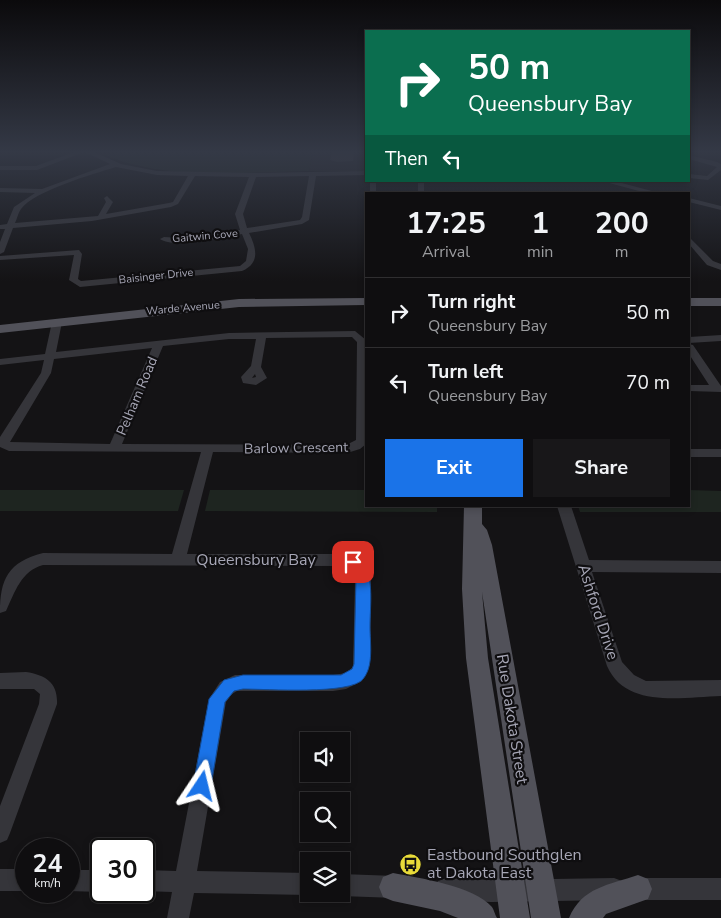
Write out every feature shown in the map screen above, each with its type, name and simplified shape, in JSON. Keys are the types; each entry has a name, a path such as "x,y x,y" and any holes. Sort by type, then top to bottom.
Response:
{"main road":[{"name":"Warde Avenue","path":"0,329 173,309 239,304 365,302"},
{"path":"690,302 721,302"},
{"name":"Rue Dakota Street","path":"474,514 472,589 477,658 515,918"},
{"name":"Rue Dakota Street","path":"474,514 483,545 491,585 546,918"},
{"path":"393,887 454,901 482,918"},
{"path":"584,918 597,903 638,889"}],"street":[{"path":"0,252 20,205 35,195"},
{"path":"0,227 102,217 174,204 180,195"},
{"name":"Baisinger Drive","path":"0,258 76,252 78,254 73,280 80,284 240,269 247,265 252,253 252,242 239,220 239,210 245,195"},
{"name":"Gaitwin Cove","path":"164,239 181,240 246,232 297,223 305,220 309,195"},
{"path":"102,217 110,202 107,198"},
{"path":"690,200 721,208"},
{"path":"690,240 710,263 721,267"},
{"name":"Barlow Crescent","path":"0,362 51,356 159,342 262,334 351,334 360,337 362,340 361,442 347,449 14,448 4,444 5,437 44,377 51,356 57,322"},
{"path":"256,367 262,334"},
{"path":"690,340 721,338"},
{"name":"Pelham Road","path":"114,449 159,342"},
{"path":"690,348 719,388"},
{"path":"690,388 719,388"},
{"path":"178,560 208,449"},
{"path":"690,453 721,453"},
{"name":"Ashford Drive","path":"564,507 615,666 629,682 646,689 721,688"},
{"name":"Queensbury Bay","path":"0,606 16,575 23,567 35,560 348,560 359,566 363,578 362,664 354,678 334,682 235,683 226,688 218,699 185,882"},
{"path":"584,566 721,567"},
{"path":"0,681 39,682 48,688 50,695 0,833"},
{"path":"0,880 15,880"},
{"path":"155,881 300,884"},
{"path":"178,918 185,882"},
{"path":"350,885 491,891 721,889"}],"shaded area":[{"path":"0,490 184,490 178,511 0,511"},
{"path":"210,490 365,490 365,507 437,507 437,512 205,511"},
{"path":"690,490 721,491 721,512 580,512 578,507 690,507"}],"place":[{"name":"Eastbound Southglen at Dakota East","path":"411,864"}],"route":[{"path":"202,786 218,699 229,685 243,682 341,682 354,678 358,673 362,664 363,578 359,566 353,562"}]}
